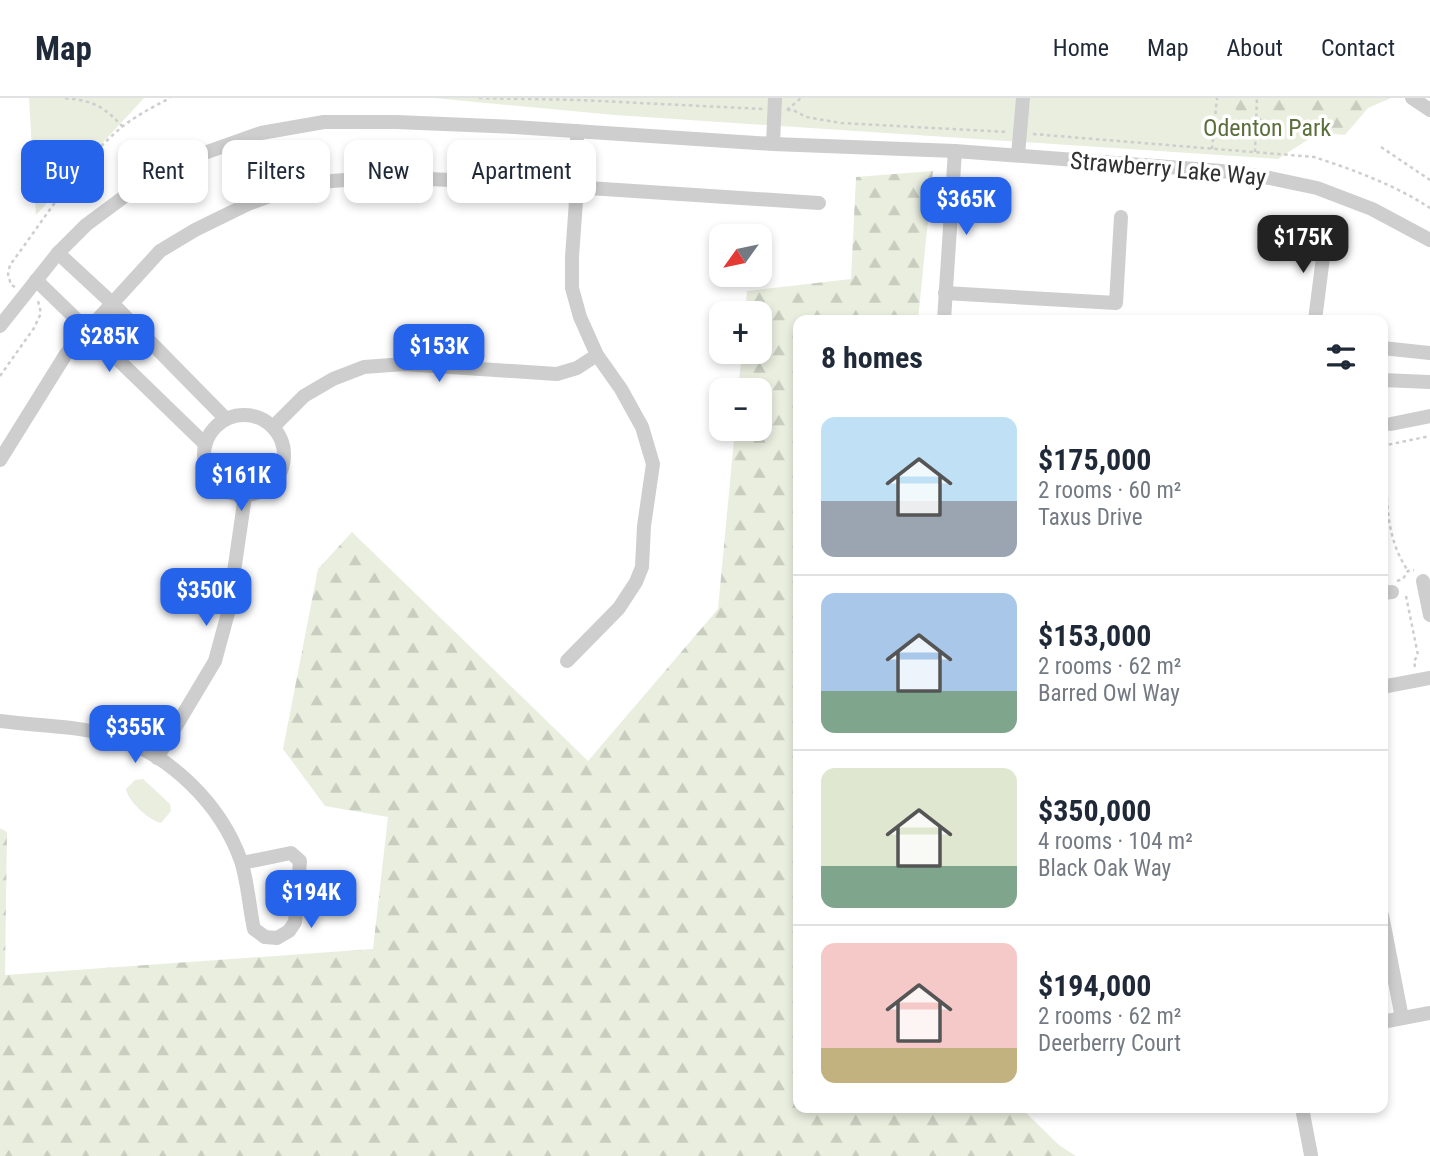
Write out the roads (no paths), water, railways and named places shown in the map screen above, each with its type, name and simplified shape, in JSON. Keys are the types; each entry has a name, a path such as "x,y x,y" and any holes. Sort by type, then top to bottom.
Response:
{"street":[{"path":"1018,155 1023,98"},
{"path":"1412,98 1430,110"},
{"path":"772,144 779,106"},
{"name":"Strawberry Lake Way","path":"0,326 58,253 125,195 193,157 261,133 324,122 396,122 772,144 956,151 1222,171 1317,188 1372,209 1430,240"},
{"path":"577,131 577,140"},
{"path":"944,315 956,151"},
{"path":"0,460 66,354 160,251 248,204 281,192 332,181 383,177 447,180"},
{"path":"596,188 819,202"},
{"path":"567,661 618,608 636,582 642,567 644,526 653,464 642,427 621,389 597,355 580,317 572,288 576,203"},
{"path":"945,293 1116,303 1121,217"},
{"path":"1316,315 1325,234"},
{"path":"58,253 113,304 226,419"},
{"path":"36,280 205,444"},
{"path":"1388,349 1430,353"},
{"path":"273,427 304,396 333,379 364,367 404,364 557,374 577,368 597,355"},
{"path":"1388,380 1430,382"},
{"path":"246,415 261,419 273,427 284,447 284,460 281,471 272,484 262,492 245,496 222,489 211,479 206,469 205,444 213,430 226,419 246,415"},
{"path":"1388,431 1430,416"},
{"path":"157,758 215,661 228,613 245,496"},
{"path":"1421,575 1430,615"},
{"path":"1388,686 1423,679"},
{"path":"0,722 64,728 110,736 157,758 193,785 215,812 242,863 254,929 265,937 277,938 289,931 295,922 300,861 291,853 242,863"},
{"path":"1388,946 1402,1018"},
{"path":"1388,1021 1430,1013"},
{"path":"1303,1113 1311,1155"}],"park label":[{"name":"Odenton Park","path":"1267,128"}]}
